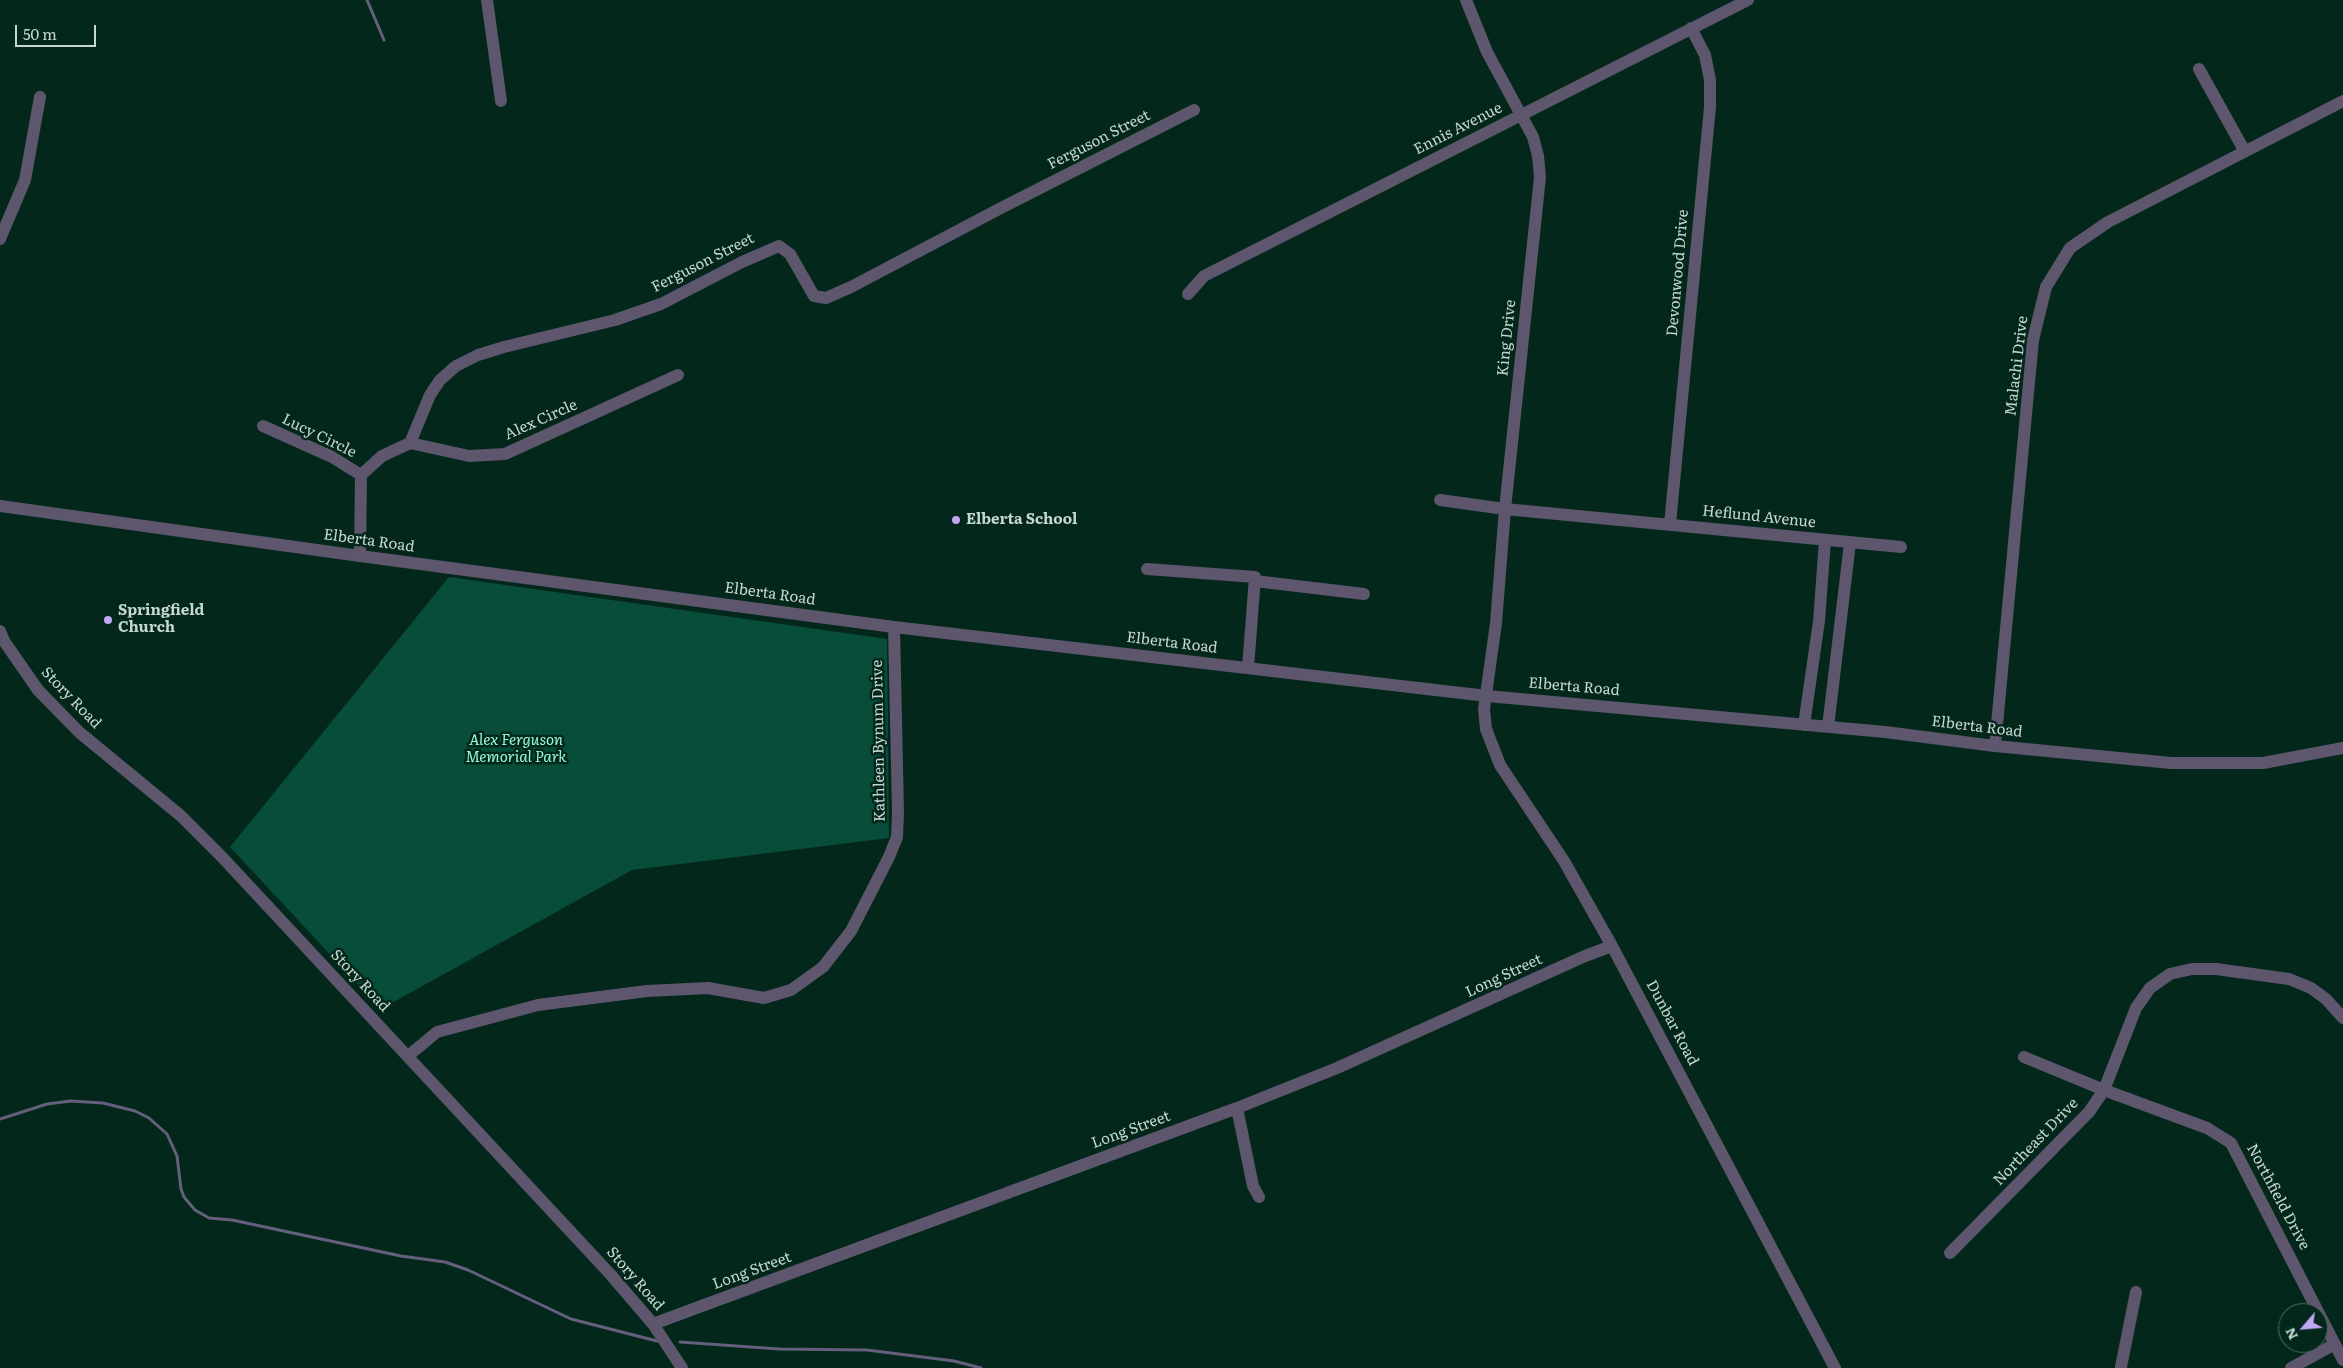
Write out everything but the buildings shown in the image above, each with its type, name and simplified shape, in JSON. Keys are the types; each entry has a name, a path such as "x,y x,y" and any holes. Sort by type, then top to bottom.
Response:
{"street":[{"path":"487,0 501,101"},
{"name":"King Drive","path":"1466,0 1487,52 1533,137 1538,156 1540,177 1505,509 1496,623 1487,696"},
{"name":"Ennis Avenue","path":"1188,294 1204,276 1748,0"},
{"name":"Devonwood Drive","path":"1670,524 1710,107 1710,80 1705,55 1691,28"},
{"path":"2199,69 2244,150"},
{"path":"0,239 25,180 40,97"},
{"name":"Malachi Drive","path":"1995,746 2033,340 2046,287 2070,248 2097,229 2244,150 2343,101"},
{"name":"Ferguson Street","path":"410,443 430,395 440,380 456,366 478,355 615,320 661,304 742,262 779,246 790,254 814,296 826,298 851,288 1001,208 1194,110"},
{"name":"Alex Circle","path":"410,443 469,456 505,454 678,375"},
{"name":"Lucy Circle","path":"263,426 332,457 361,475"},
{"path":"360,556 361,475 382,456 410,443"},
{"name":"Heflund Avenue","path":"1440,500 1505,509 1825,540 1819,620 1804,725"},
{"name":"Elberta Road","path":"0,506 894,627 1487,696 1828,727 2171,763 2219,764 2288,760 2343,748"},
{"path":"1825,540 1901,547"},
{"path":"1828,727 1850,543"},
{"path":"1148,569 1255,577 1248,668"},
{"path":"1255,581 1364,594"},
{"name":"Kathleen Bynum Drive","path":"408,1056 437,1032 538,1005 647,991 708,988 764,998 791,990 822,968 851,931 889,857 897,837 894,627"},
{"name":"Story Road","path":"0,631 4,641 38,690 79,732 181,816 612,1275 653,1324 682,1368"},
{"name":"Dunbar Road","path":"1487,696 1484,709 1486,729 1500,765 1559,854 1612,946 1835,1368"},
{"name":"Long Street","path":"653,1324 1237,1108 1346,1064 1585,956 1612,946"},
{"name":"Northeast Drive","path":"1950,1253 2075,1128 2104,1090 2136,1008 2150,988 2170,974 2192,969 2216,968 2289,979 2311,988 2326,999 2343,1018"},
{"name":"Northfield Drive","path":"2024,1057 2104,1090 2207,1128 2230,1143 2343,1360"},
{"path":"1237,1108 1253,1186 1259,1197"},
{"path":"2121,1368 2136,1292"},
{"path":"2291,1368 2335,1344"}],"green space":[{"name":"Alex Ferguson Memorial Park","path":"449,577 887,639 889,838 632,870 381,1009 230,847"}],"waterway":[{"path":"367,0 384,40"},
{"path":"0,1119 47,1104 71,1101 103,1103 135,1111 149,1118 167,1134 177,1156 181,1189 184,1197 195,1210 209,1218 232,1220 401,1256 445,1262 468,1270 571,1319 657,1341"},
{"path":"680,1342 779,1349 867,1350 954,1361 981,1368"}],"place":[{"name":"Elberta School","path":"956,520"},
{"name":"Springfield Church","path":"108,620"}]}
